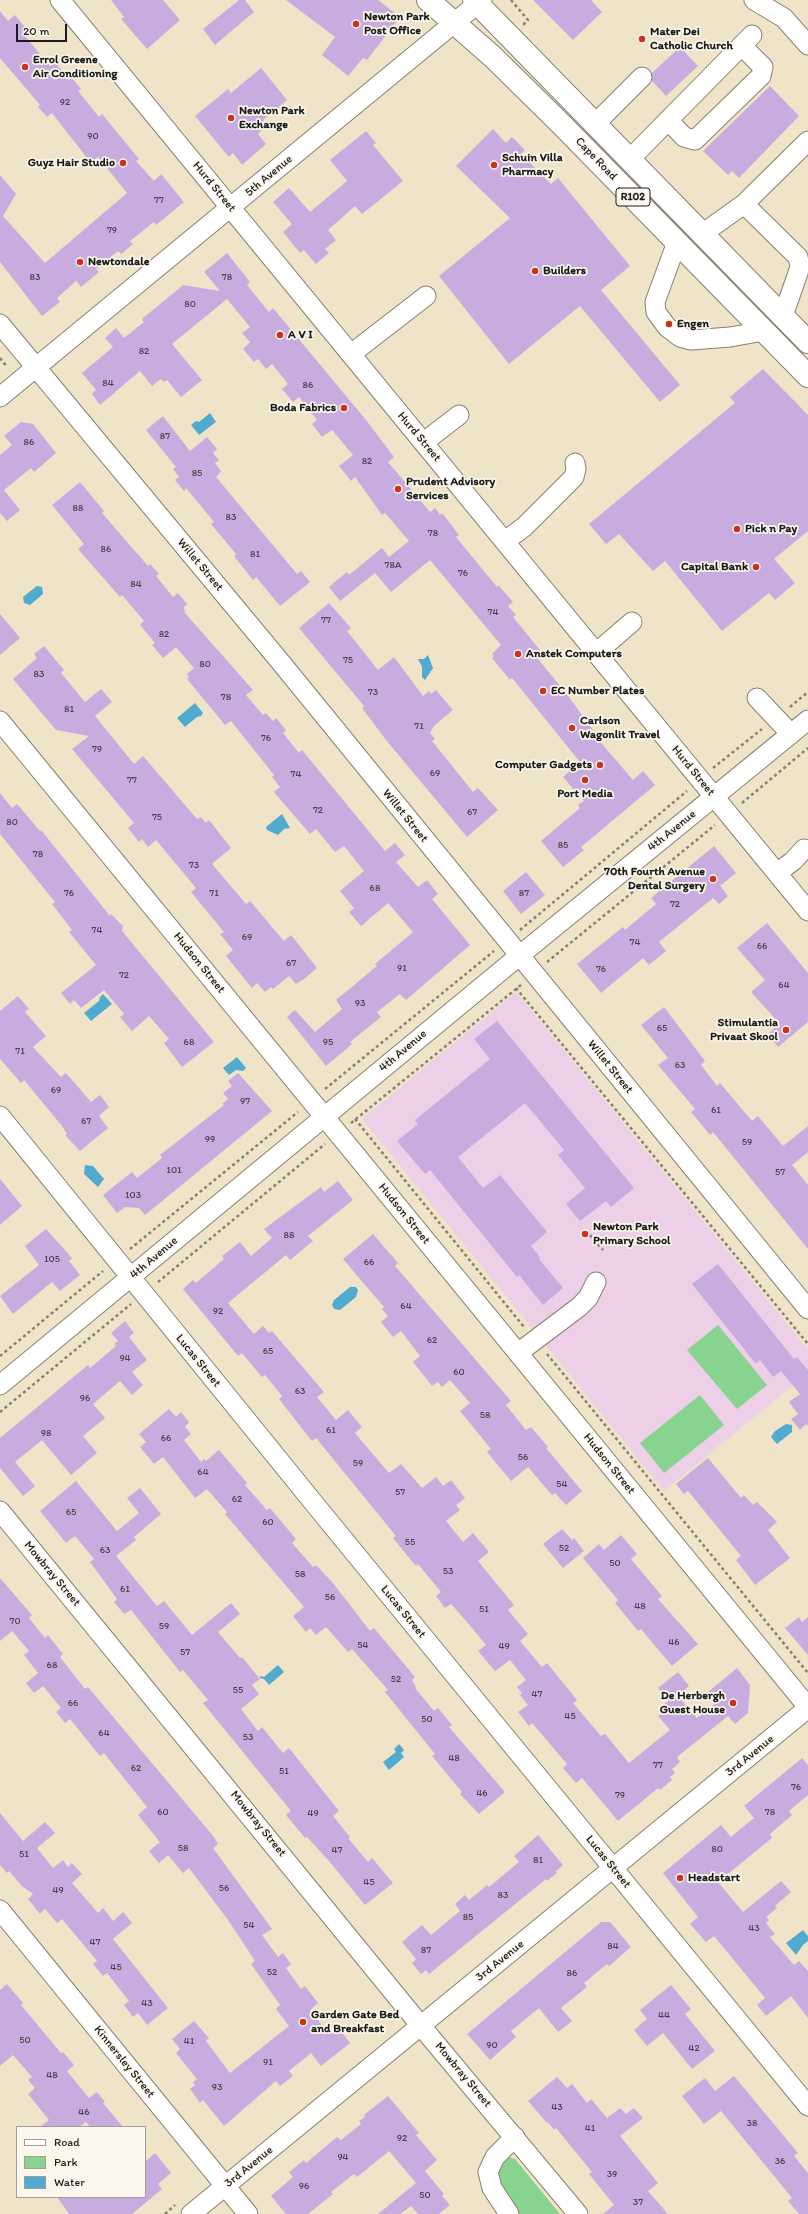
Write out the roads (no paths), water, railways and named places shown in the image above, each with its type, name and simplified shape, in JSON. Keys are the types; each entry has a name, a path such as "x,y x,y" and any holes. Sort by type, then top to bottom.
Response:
{"main road":[{"name":"Cape Road","path":"428,0 530,93 808,376"},
{"name":"Cape Road","path":"478,1 595,124 808,342"}],"street":[{"name":"Hurd Street","path":"60,0 808,911"},
{"path":"754,0 784,18 808,45"},
{"name":"5th Avenue","path":"0,397 231,208 454,23 478,1"},
{"path":"630,159 668,120 747,40 763,66 761,76 695,140 684,137 668,120"},
{"path":"595,124 642,77"},
{"path":"702,234 744,204 808,141"},
{"path":"744,204 798,257 800,268 783,316"},
{"path":"677,242 655,302 656,312 667,327 680,337 691,340 730,337 764,331"},
{"path":"351,354 422,299"},
{"name":"Willet Street","path":"0,324 273,653 808,1309"},
{"path":"424,442 459,415"},
{"path":"505,542 524,527 566,486 575,473 575,462"},
{"path":"596,653 632,622"},
{"path":"757,698 790,734"},
{"name":"4th Avenue","path":"0,1385 324,1116 808,720"},
{"name":"Hudson Street","path":"0,721 808,1707"},
{"path":"777,873 793,861 804,849"},
{"name":"Lucas Street","path":"0,1116 808,2106"},
{"path":"518,1353 579,1307 588,1298 596,1282"},
{"name":"Mowbray Street","path":"0,1511 421,2026 578,2214"},
{"name":"3rd Avenue","path":"191,2214 808,1707"},
{"name":"Kinnersley Street","path":"0,1910 248,2214"},
{"path":"509,2214 492,2188 488,2172 495,2157 515,2138"}],"water":[{"path":"210,413 216,422 199,435 191,425 196,421 199,422"},
{"path":"37,586 42,587 43,594 30,605 24,603 23,597"},
{"path":"428,655 433,668 425,680 422,677 422,667 418,659 424,659"},
{"path":"195,703 203,713 185,727 177,718"},
{"path":"282,814 290,828 284,829 278,835 267,830 266,827"},
{"path":"103,994 112,1004 91,1021 84,1013 99,1001"},
{"path":"237,1057 246,1068 243,1071 236,1070 229,1075 223,1068"},
{"path":"85,1165 93,1166 104,1179 98,1187 84,1174"},
{"path":"350,1287 356,1287 358,1290 356,1297 340,1310 334,1309 332,1305 334,1300"},
{"path":"786,1424 792,1425 792,1432 777,1444 771,1437 775,1431"},
{"path":"278,1665 284,1672 269,1685 264,1679 260,1678 260,1676 264,1677"},
{"path":"399,1744 404,1750 401,1753 404,1757 389,1770 383,1762 396,1752 394,1749"},
{"path":"803,1930 808,1936 808,1941 796,1955 786,1943"}],"place":[{"name":"Newton Park Post Office","path":"356,24"},
{"name":"Mater Dei Catholic Church","path":"642,39"},
{"name":"Errol Greene Air Conditioning","path":"25,67"},
{"name":"Newton Park Exchange","path":"231,118"},
{"name":"Guyz Hair Studio","path":"123,163"},
{"name":"Schuin Villa Pharmacy","path":"494,165"},
{"name":"Newtondale","path":"80,262"},
{"name":"Builders","path":"535,271"},
{"name":"Engen","path":"669,324"},
{"name":"A V I","path":"280,335"},
{"name":"Boda Fabrics","path":"344,408"},
{"name":"Prudent Advisory Services","path":"398,489"},
{"name":"Pick n Pay","path":"737,529"},
{"name":"Capital Bank","path":"756,567"},
{"name":"Anstek Computers","path":"518,654"},
{"name":"EC Number Plates","path":"543,691"},
{"name":"Carlson Wagonlit Travel","path":"572,728"},
{"name":"Computer Gadgets","path":"600,765"},
{"name":"Port Media","path":"585,780"},
{"name":"70th Fourth Avenue Dental Surgery","path":"713,879"},
{"name":"Stimulantia Privaat Skool","path":"786,1030"},
{"name":"Newton Park Primary School","path":"585,1234"},
{"name":"De Herbergh Guest House","path":"733,1703"},
{"name":"Headstart","path":"680,1878"},
{"name":"Garden Gate Bed and Breakfast","path":"303,2022"}]}
